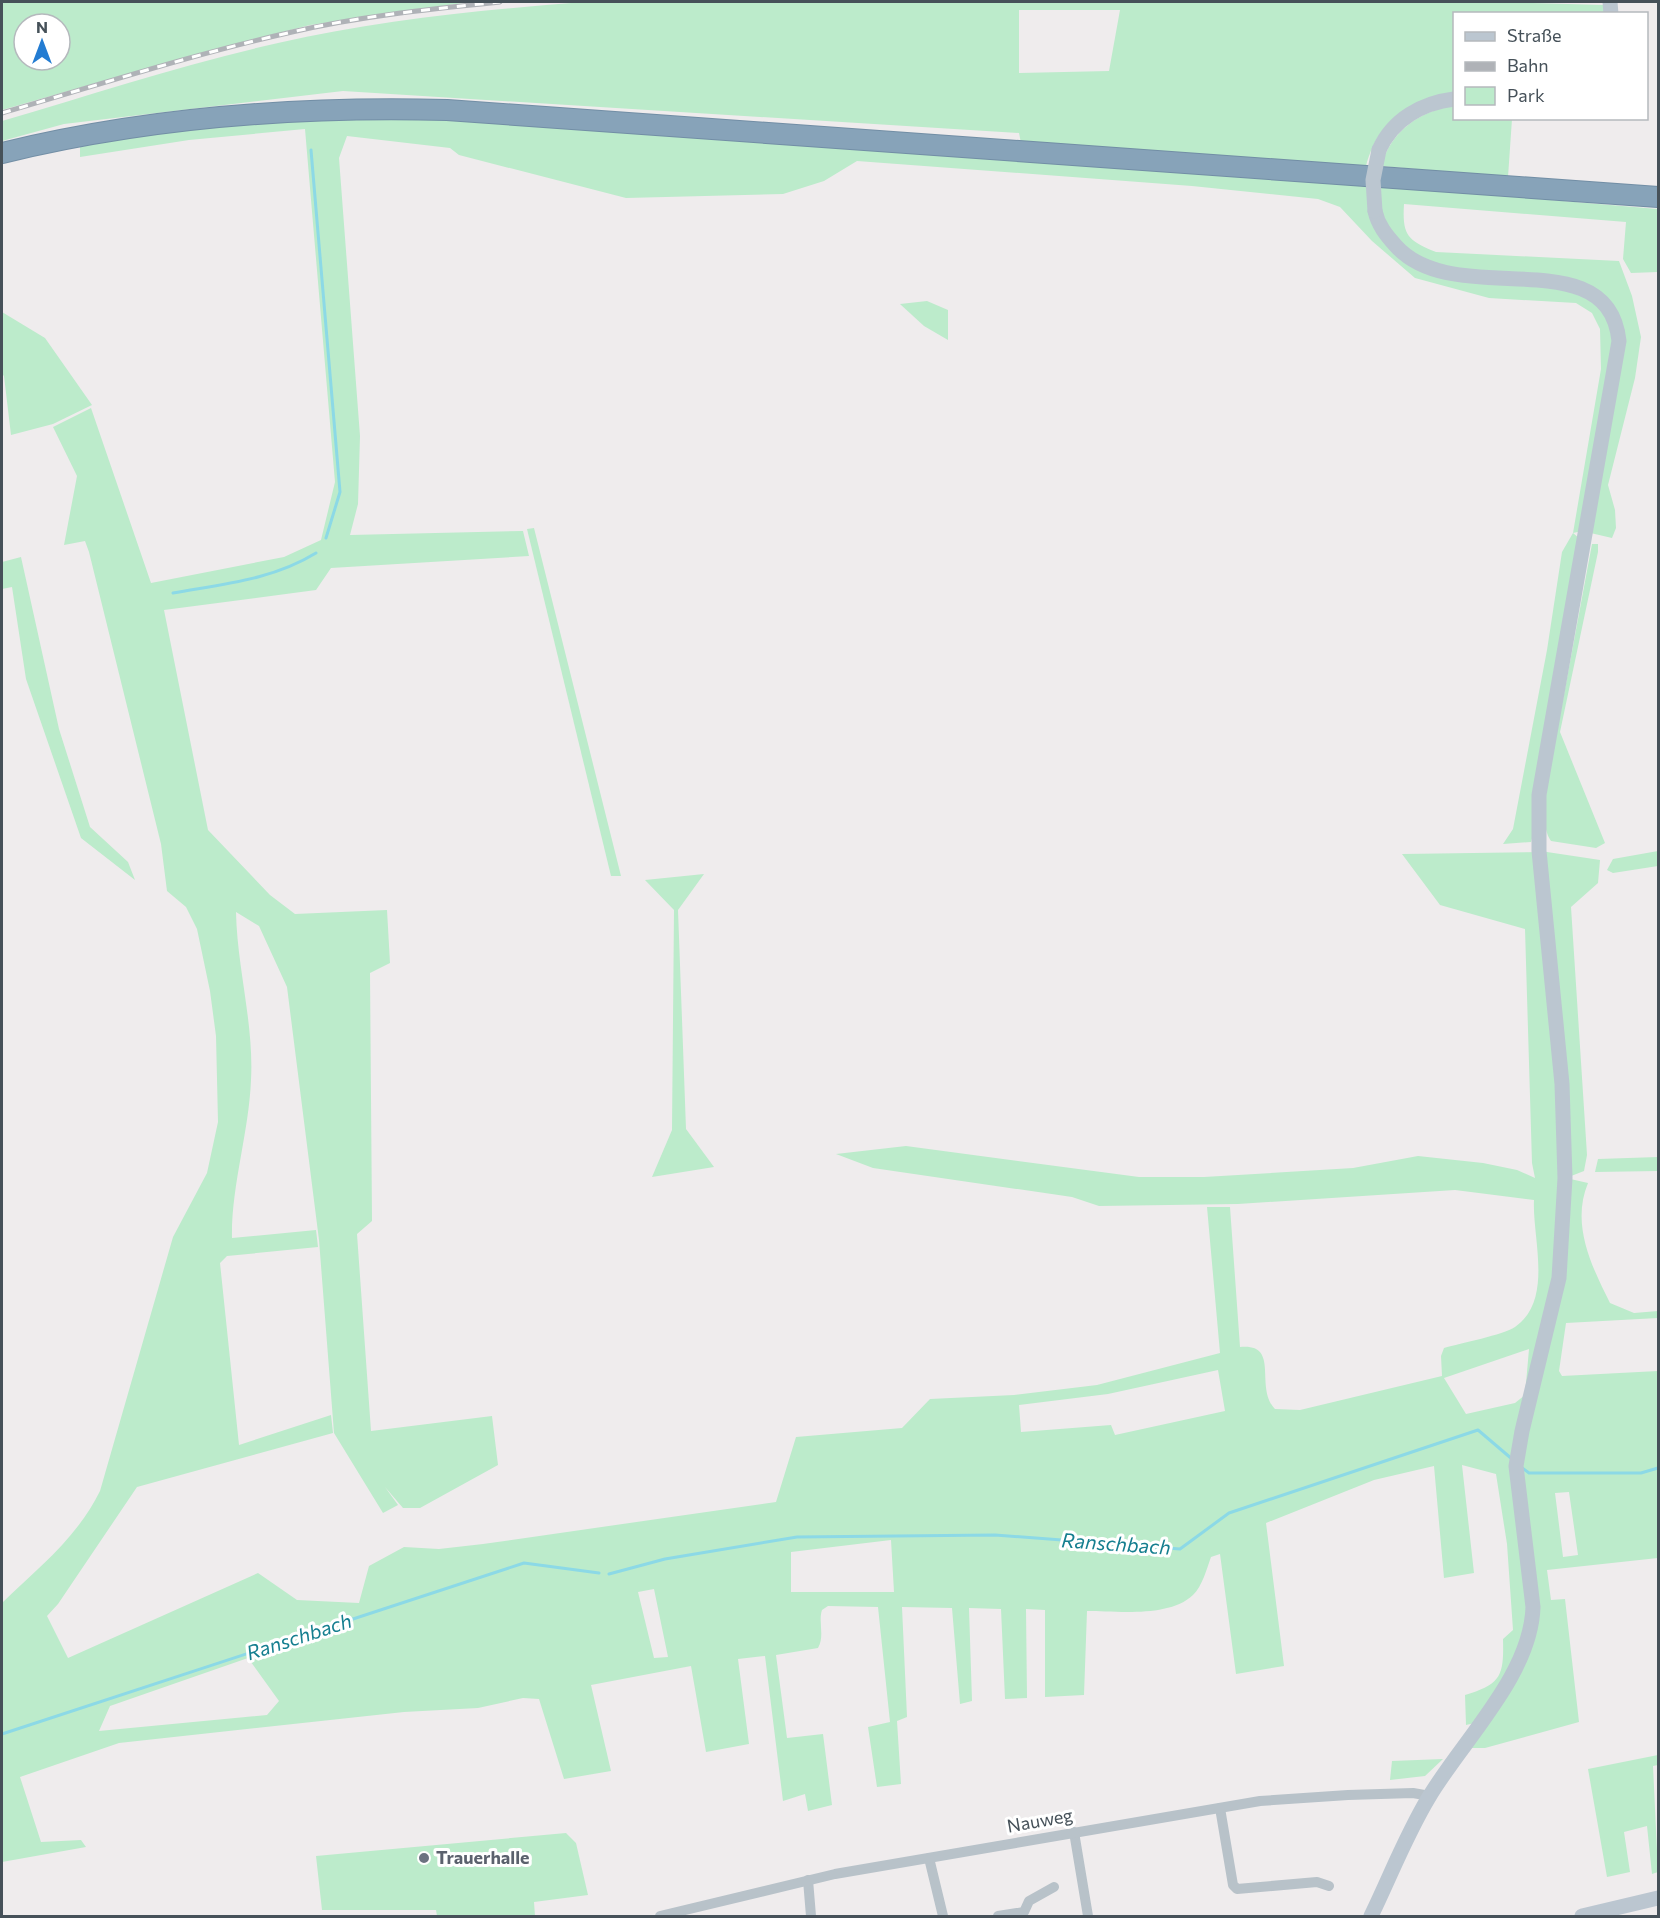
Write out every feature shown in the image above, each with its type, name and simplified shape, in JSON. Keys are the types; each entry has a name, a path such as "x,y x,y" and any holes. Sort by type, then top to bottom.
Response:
{"highway":[{"path":"2,153 111,129 217,115 354,108 447,110 1659,197"}],"street":[{"path":"1371,1917 1430,1796 1517,1668 1533,1624 1517,1462 1559,1278 1565,1178 1561,1073 1539,851 1539,795 1615,369 1617,330 1606,305 1581,287 1557,282 1450,274 1417,263 1389,238 1377,221 1375,211 1373,180 1380,150 1389,132 1411,113 1431,104 1453,99"},
{"name":"Nauweg","path":"660,1917 808,1880 1220,1808 1311,1796 1401,1793 1430,1796"},
{"path":"1220,1808 1233,1884 1237,1889 1317,1882 1329,1886"},
{"path":"1074,1832 1088,1917"},
{"path":"929,1858 943,1917"},
{"path":"808,1880 811,1917"},
{"path":"998,1917 1026,1914 1029,1901 1054,1887"},
{"path":"1582,1917 1659,1898"}],"green space":[{"path":"2,2 470,2 310,25 204,52 2,110"},
{"path":"584,2 1498,2 1603,5 1605,12 1453,12 1453,93 1410,110 1388,124 1372,148 1366,166 1021,143 1019,133 343,91 64,124 2,141 2,121 208,60 354,28 469,12","holes":["1019,10 1120,10 1109,71 1019,73"]},
{"path":"1453,105 1453,120 1512,120 1508,177 1381,166 1392,142 1408,125 1429,112"},
{"path":"415,116 1301,179 1658,209 1658,272 1631,273 1623,259 1626,222 1404,204 1404,223 1409,236 1436,252 1619,261 1632,296 1641,337 1635,378 1608,485 1615,510 1616,528 1612,538 1582,531 1573,533 1601,369 1600,329 1592,313 1576,303 1489,298 1415,278 1372,241 1340,207 1318,199 1192,186 857,161 824,181 783,194 626,198 459,155 450,148 347,136 339,158 360,436 358,504 350,535 523,531 529,556 331,568 316,590 164,610 208,830 270,895 295,914 387,910 390,963 370,973 372,1221 357,1234 371,1431 492,1416 498,1465 420,1508 403,1508 385,1487 398,1505 383,1513 334,1433 319,1240 287,987 259,926 236,912 250,1038 251,1080 250,1100 234,1199 232,1238 316,1230 318,1247 227,1256 220,1263 239,1445 331,1415 333,1433 137,1487 58,1604 47,1616 68,1658 258,1573 297,1600 359,1603 369,1566 404,1547 439,1549 483,1544 776,1502 796,1437 902,1428 930,1399 1014,1395 1097,1385 1220,1353 1207,1207 1230,1207 1240,1347 1252,1348 1260,1352 1264,1359 1266,1389 1275,1409 1300,1410 1442,1376 1441,1356 1444,1348 1509,1330 1527,1315 1538,1285 1534,1200 1455,1190 1238,1204 1099,1206 1072,1197 873,1168 836,1154 906,1146 1139,1177 1204,1177 1353,1168 1418,1156 1483,1163 1517,1170 1535,1178 1532,1163 1525,929 1440,905 1402,854 1547,852 1600,860 1598,883 1571,907 1587,1155 1584,1171 1566,1178 1588,1183 1583,1198 1582,1229 1590,1259 1610,1303 1634,1313 1658,1311 1658,1318 1566,1323 1559,1371 1562,1376 1658,1371 1658,1558 1547,1570 1551,1600 1565,1599 1579,1722 1485,1748 1466,1748 1479,1722 1466,1725 1465,1695 1486,1687 1498,1677 1503,1662 1503,1639 1513,1630 1507,1544 1496,1474 1462,1465 1474,1573 1444,1578 1434,1466 1374,1480 1266,1523 1284,1666 1236,1674 1220,1554 1211,1557 1199,1587 1183,1602 1142,1612 1087,1611 1084,1695 1045,1697 1045,1610 1026,1609 1027,1698 1005,1699 1001,1609 969,1608 972,1701 960,1704 952,1608 902,1607 907,1717 897,1721 901,1784 877,1787 868,1727 890,1722 878,1607 828,1606 822,1610 821,1639 818,1648 776,1655 787,1738 823,1734 832,1805 808,1811 805,1794 783,1801 765,1656 738,1659 749,1744 706,1752 691,1666 591,1685 611,1771 564,1779 539,1699 523,1698 478,1708 404,1712 119,1743 20,1777 41,1842 81,1840 86,1847 2,1862 2,1603 68,1538 91,1508 100,1491 173,1237 207,1173 218,1122 216,1036 210,991 197,929 186,907 167,891 161,844 89,552 85,541 64,545 77,476 53,427 91,408 151,583 284,557 321,540 335,482 305,129 189,140 80,157 80,147 153,133 302,117","holes":["1529,1349 1525,1395 1515,1403 1466,1414 1444,1378","1218,1370 1225,1411 1115,1435 1111,1425 1021,1432 1019,1405 1108,1394","1569,1492 1578,1555 1563,1557 1555,1493","891,1540 894,1592 791,1592 791,1552","654,1589 668,1657 654,1658 638,1592","248,1658 279,1701 267,1715 99,1731 110,1706"]},
{"path":"927,301 948,310 948,340 924,326 900,304"},
{"path":"2,312 45,338 92,405 53,424 11,435 2,374"},
{"path":"534,528 621,876 611,876 527,529"},
{"path":"1573,533 1580,539 1535,828 1531,842 1503,844 1513,829 1547,650 1562,552"},
{"path":"1592,544 1598,544 1598,552 1560,732 1605,843 1596,848 1551,841 1545,820 1548,780"},
{"path":"21,557 59,729 90,827 128,862 135,880 81,838 26,679 12,587 2,589 2,562"},
{"path":"1658,851 1658,866 1613,873 1607,870 1613,859"},
{"path":"704,874 678,910 686,1129 714,1167 652,1177 672,1130 674,910 645,880"},
{"path":"1658,1157 1658,1171 1595,1172 1598,1159"},
{"path":"1658,1755 1658,1765 1653,1766 1658,1872 1652,1874 1647,1826 1624,1832 1630,1872 1607,1877 1588,1769"},
{"path":"1443,1759 1425,1776 1390,1780 1392,1761"},
{"path":"566,1833 576,1843 588,1895 534,1902 535,1916 437,1916 436,1910 322,1910 316,1856"}],"waterway":[{"path":"311,150 340,492 326,538"},
{"path":"173,593 229,584 265,575 316,553"},
{"name":"Ranschbach","path":"609,1574 665,1559 797,1537 995,1535 1180,1549 1229,1513 1478,1430 1512,1459"},
{"name":"Ranschbach","path":"1521,1467 1529,1473 1641,1473 1658,1468"},
{"name":"Ranschbach","path":"2,1734 524,1563 599,1573"}],"railway":[{"path":"2,113 182,60 318,26 422,10 500,2"}],"place":[{"name":"Trauerhalle","path":"424,1858"}]}
